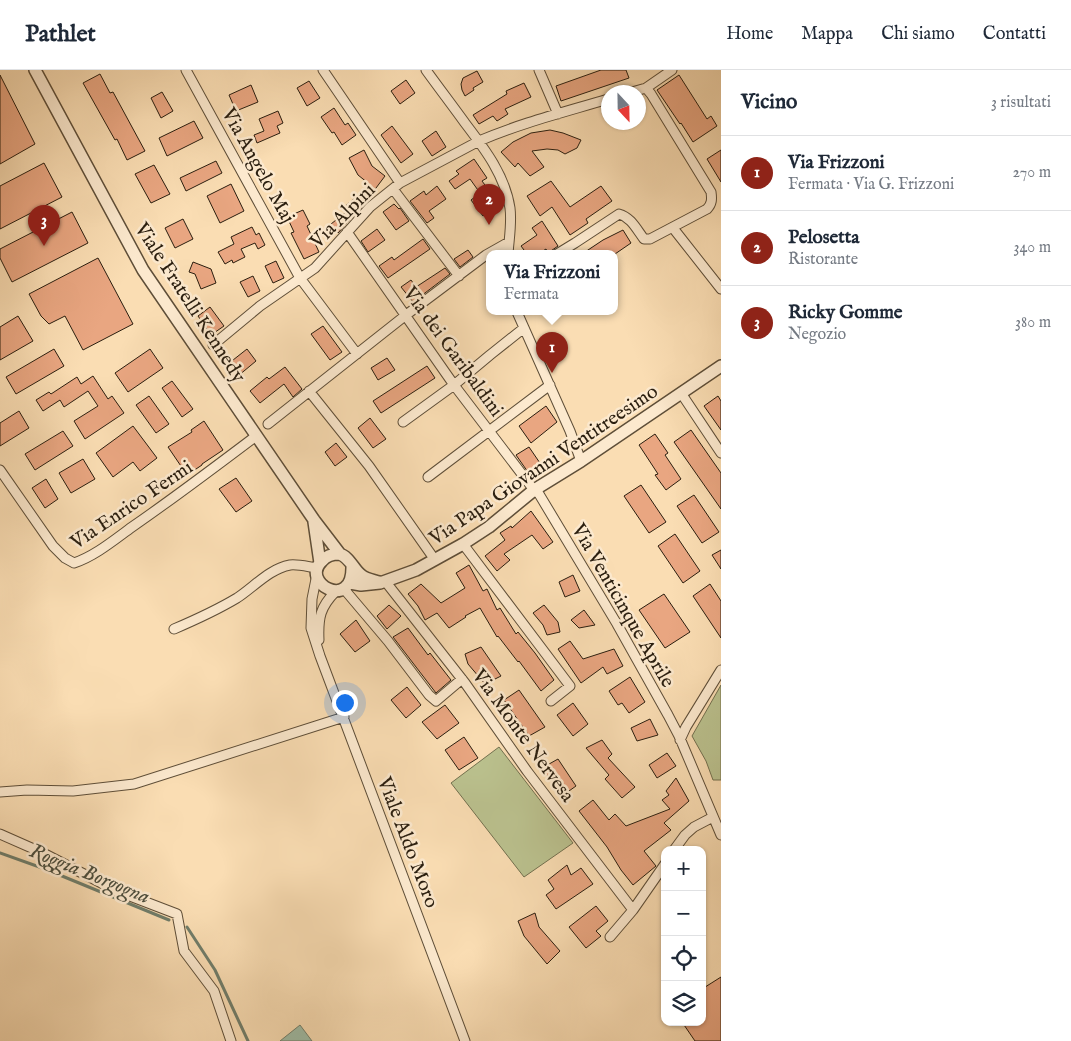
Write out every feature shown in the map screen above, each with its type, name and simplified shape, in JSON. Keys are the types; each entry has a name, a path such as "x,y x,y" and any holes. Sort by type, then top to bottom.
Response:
{"street":[{"name":"Viale Fratelli Kennedy","path":"35,70 143,270 314,520 340,554"},
{"name":"Via Angelo Maj","path":"186,70 300,278 357,354"},
{"path":"323,70 400,183"},
{"path":"426,70 479,140 502,182 508,199 510,213 508,250"},
{"path":"538,70 558,114"},
{"path":"562,250 619,214 625,216 631,222 644,239 650,239 710,206 711,192 705,187 646,88 672,70"},
{"name":"Via Alpini","path":"213,345 260,306 315,268 370,207 400,183 479,140 518,125 601,101"},
{"path":"393,189 458,276"},
{"path":"673,228 721,289"},
{"name":"Via dei Garibaldini","path":"347,232 454,384 534,490"},
{"path":"495,250 509,242"},
{"path":"268,424 406,315 486,255"},
{"path":"518,315 570,431 581,461"},
{"path":"403,422 524,328"},
{"name":"Via Papa Giovanni Ventitreesimo","path":"343,587 383,582 416,570 463,544 534,490 581,461 721,366"},
{"path":"428,477 550,385"},
{"path":"309,391 369,466 435,560"},
{"path":"681,393 721,453"},
{"name":"Via Enrico Fermi","path":"0,470 53,546 65,558 74,563 86,559 185,490 256,436"},
{"name":"Via Venticinque Aprile","path":"534,490 539,494 617,624 668,715 721,835"},
{"name":"Viale Fratelli Kennedy","path":"314,520 318,568"},
{"path":"463,544 570,686 551,701"},
{"path":"352,566 352,574 343,587 330,590 319,581 318,568 328,556 340,554 346,557 362,576 383,582"},
{"path":"174,629 212,612 281,568 292,565 318,568"},
{"name":"Viale Aldo Moro","path":"318,568 312,599 311,628 465,1041"},
{"name":"Via Monte Nervesa","path":"383,582 462,679 527,771 632,910"},
{"path":"343,587 429,695 436,701 462,679"},
{"name":"Viale Aldo Moro","path":"320,656 318,624 324,605 343,587"},
{"path":"680,740 721,670"},
{"path":"0,792 26,790 74,791 134,784 344,717"},
{"path":"677,846 694,827 713,817"},
{"path":"0,834 43,853 117,892 177,914 184,952 214,991 231,1041"},
{"path":"610,937 661,870"}],"shaded area":[{"path":"721,685 721,780 713,780 706,761 692,736"},
{"path":"499,747 573,843 524,877 451,783"},
{"path":"300,1025 312,1041 280,1041"}],"building":[{"path":"601,70 626,70 629,78 608,85 601,85 601,87 561,101 556,86"},
{"path":"477,71 483,82 465,96 461,84 463,78"},
{"path":"100,74 110,93 113,92 145,151 127,160 117,139 115,140 83,83"},
{"path":"0,75 35,144 0,164"},
{"path":"679,75 707,119 711,116 717,126 693,142 657,90"},
{"path":"406,80 415,93 400,104 391,91"},
{"path":"309,81 320,98 307,106 297,88"},
{"path":"524,83 531,97 505,109 508,114 497,121 493,116 479,124 473,115 507,94 506,91"},
{"path":"251,85 258,102 236,111 229,95"},
{"path":"162,92 173,111 161,118 151,98"},
{"path":"334,108 345,125 348,123 356,135 342,145 321,117"},
{"path":"278,111 283,123 277,126 280,133 257,143 254,135 264,131 259,119"},
{"path":"194,121 203,138 167,156 159,138"},
{"path":"392,126 413,154 401,163 381,135"},
{"path":"550,130 581,140 577,148 565,154 558,150 547,149 532,151 544,167 530,176 518,163 515,167 501,152 513,142 531,133"},
{"path":"436,131 446,147 432,156 422,141"},
{"path":"364,150 372,166 385,176 373,192 366,185 368,183 358,175 349,158"},
{"path":"721,150 721,182 707,159"},
{"path":"474,159 487,178 482,181 499,204 483,216 471,200 480,193 470,179 455,189 449,181 459,174 456,171"},
{"path":"216,161 222,173 186,191 180,178"},
{"path":"44,163 62,197 0,229 0,186"},
{"path":"154,165 170,194 151,203 135,174"},
{"path":"551,181 570,207 601,186 612,201 586,219 588,223 570,235 552,207 540,216 527,196"},
{"path":"231,184 244,211 220,223 207,196"},
{"path":"437,186 446,199 429,211 434,218 427,223 410,201 424,191 426,195"},
{"path":"356,197 363,205 338,233 331,224 346,212 343,208"},
{"path":"394,204 400,208 409,221 396,230 383,212"},
{"path":"303,210 310,224 307,226 319,252 304,259 291,233 294,232 287,217"},
{"path":"72,212 88,243 12,282 0,258 0,249"},
{"path":"183,219 193,239 175,248 165,228"},
{"path":"542,221 558,246 552,250 524,250 521,246 537,235 532,228"},
{"path":"252,227 256,235 259,233 265,245 258,249 255,243 241,249 245,257 233,263 232,260 225,264 218,252 234,244 231,237"},
{"path":"377,229 385,240 368,252 361,241"},
{"path":"623,230 631,243 618,252 618,250 588,250"},
{"path":"423,239 430,249 388,278 379,266 392,257 394,260"},
{"path":"468,250 473,257 460,267 454,259"},
{"path":"98,258 133,324 83,350 65,316 49,324 41,316 29,294"},
{"path":"276,261 284,278 273,283 265,266"},
{"path":"193,262 211,269 216,283 201,289 195,274 189,272"},
{"path":"445,268 450,274 413,302 401,287 411,280 416,287"},
{"path":"253,276 260,291 248,297 240,282"},
{"path":"210,307 224,326 211,335 198,316"},
{"path":"18,316 33,341 0,360 0,327"},
{"path":"323,326 342,352 330,360 311,334"},
{"path":"54,349 64,366 16,394 6,377"},
{"path":"150,349 163,368 128,392 115,373"},
{"path":"247,349 256,361 238,376 228,364"},
{"path":"387,358 395,370 378,380 371,368"},
{"path":"427,366 435,378 381,413 373,401"},
{"path":"285,367 302,389 293,397 284,384 260,403 250,391 267,377 269,379"},
{"path":"93,376 108,399 112,396 124,413 85,439 74,421 98,406 88,391 64,407 60,400 43,411 36,400 49,392 51,394 77,377 81,384"},
{"path":"172,381 193,409 182,417 162,388"},
{"path":"149,396 169,424 156,433 136,405"},
{"path":"718,396 721,401 721,430 704,406"},
{"path":"546,406 557,422 531,443 519,426"},
{"path":"19,411 29,428 0,446 0,423"},
{"path":"370,418 386,439 373,448 358,428"},
{"path":"204,421 223,450 187,475 168,447 192,432 191,430"},
{"path":"133,426 157,458 140,471 133,462 113,477 96,453"},
{"path":"691,430 721,473 721,509 674,442"},
{"path":"63,431 73,446 35,470 25,454"},
{"path":"655,434 668,453 665,455 681,479 666,490 655,475 658,474 639,445"},
{"path":"336,443 347,457 335,466 325,452"},
{"path":"529,447 542,466 530,475 516,455"},
{"path":"83,459 95,479 71,493 59,473"},
{"path":"236,478 252,501 236,512 219,489"},
{"path":"46,479 58,499 45,508 32,488"},
{"path":"641,485 666,522 649,533 624,496"},
{"path":"694,495 719,532 702,543 677,506"},
{"path":"531,511 553,542 543,549 532,535 504,554 510,560 497,571 485,556 505,540 500,533 511,526 512,528"},
{"path":"675,534 700,571 683,583 658,546"},
{"path":"721,550 721,569 712,555"},
{"path":"469,565 483,591 487,589 497,610 500,608 516,634 518,632 554,680 541,691 519,661 497,637 480,608 449,628 437,613 425,620 418,606 408,594 421,584 441,603 465,588 456,573"},
{"path":"573,575 580,591 565,597 559,582"},
{"path":"710,584 721,601 721,638 693,596"},
{"path":"664,594 690,632 665,648 639,610"},
{"path":"389,605 401,616 387,629 377,616"},
{"path":"544,605 558,622 560,632 547,635 543,625 533,613"},
{"path":"584,610 595,625 579,628 571,620"},
{"path":"356,620 370,641 355,652 340,634"},
{"path":"408,628 428,655 430,653 451,680 436,693 393,637"},
{"path":"570,641 583,659 614,649 623,666 607,674 603,667 581,683 558,649"},
{"path":"481,647 501,676 485,684 468,664 465,654"},
{"path":"630,677 645,702 629,713 622,703 618,705 609,691"},
{"path":"407,687 421,705 406,718 391,700"},
{"path":"519,690 545,727 529,736 504,700"},
{"path":"573,703 588,724 573,736 557,715"},
{"path":"445,705 459,723 437,739 422,722"},
{"path":"650,719 658,735 637,741 631,728"},
{"path":"464,737 478,758 459,770 445,750"},
{"path":"602,740 612,754 608,758 635,787 622,798 605,779 609,775 586,748"},
{"path":"667,753 676,766 657,778 649,765"},
{"path":"558,759 576,786 562,796 542,768"},
{"path":"676,778 689,801 664,823 671,830 644,851 656,866 633,885 579,811 593,800 609,820 615,814 626,826 670,809 662,800 669,795 666,791"},
{"path":"567,865 571,875 581,868 593,884 556,909 546,895 554,889 548,880"},
{"path":"596,906 608,921 596,931 601,936 586,948 569,927"},
{"path":"535,913 539,927 560,951 547,964 524,936 518,921"},
{"path":"721,977 721,1041 695,1041 685,1026 706,1026 706,986"}],"waterway":[{"name":"Roggia Borgogna","path":"0,853 45,869 169,920"},
{"name":"Roggia Borgogna","path":"187,927 215,970 248,1041"}],"place":[{"name":"Pelosetta","path":"489,225"},
{"name":"Ricky Gomme","path":"44,246"},
{"name":"Via Frizzoni","path":"552,373"}]}
